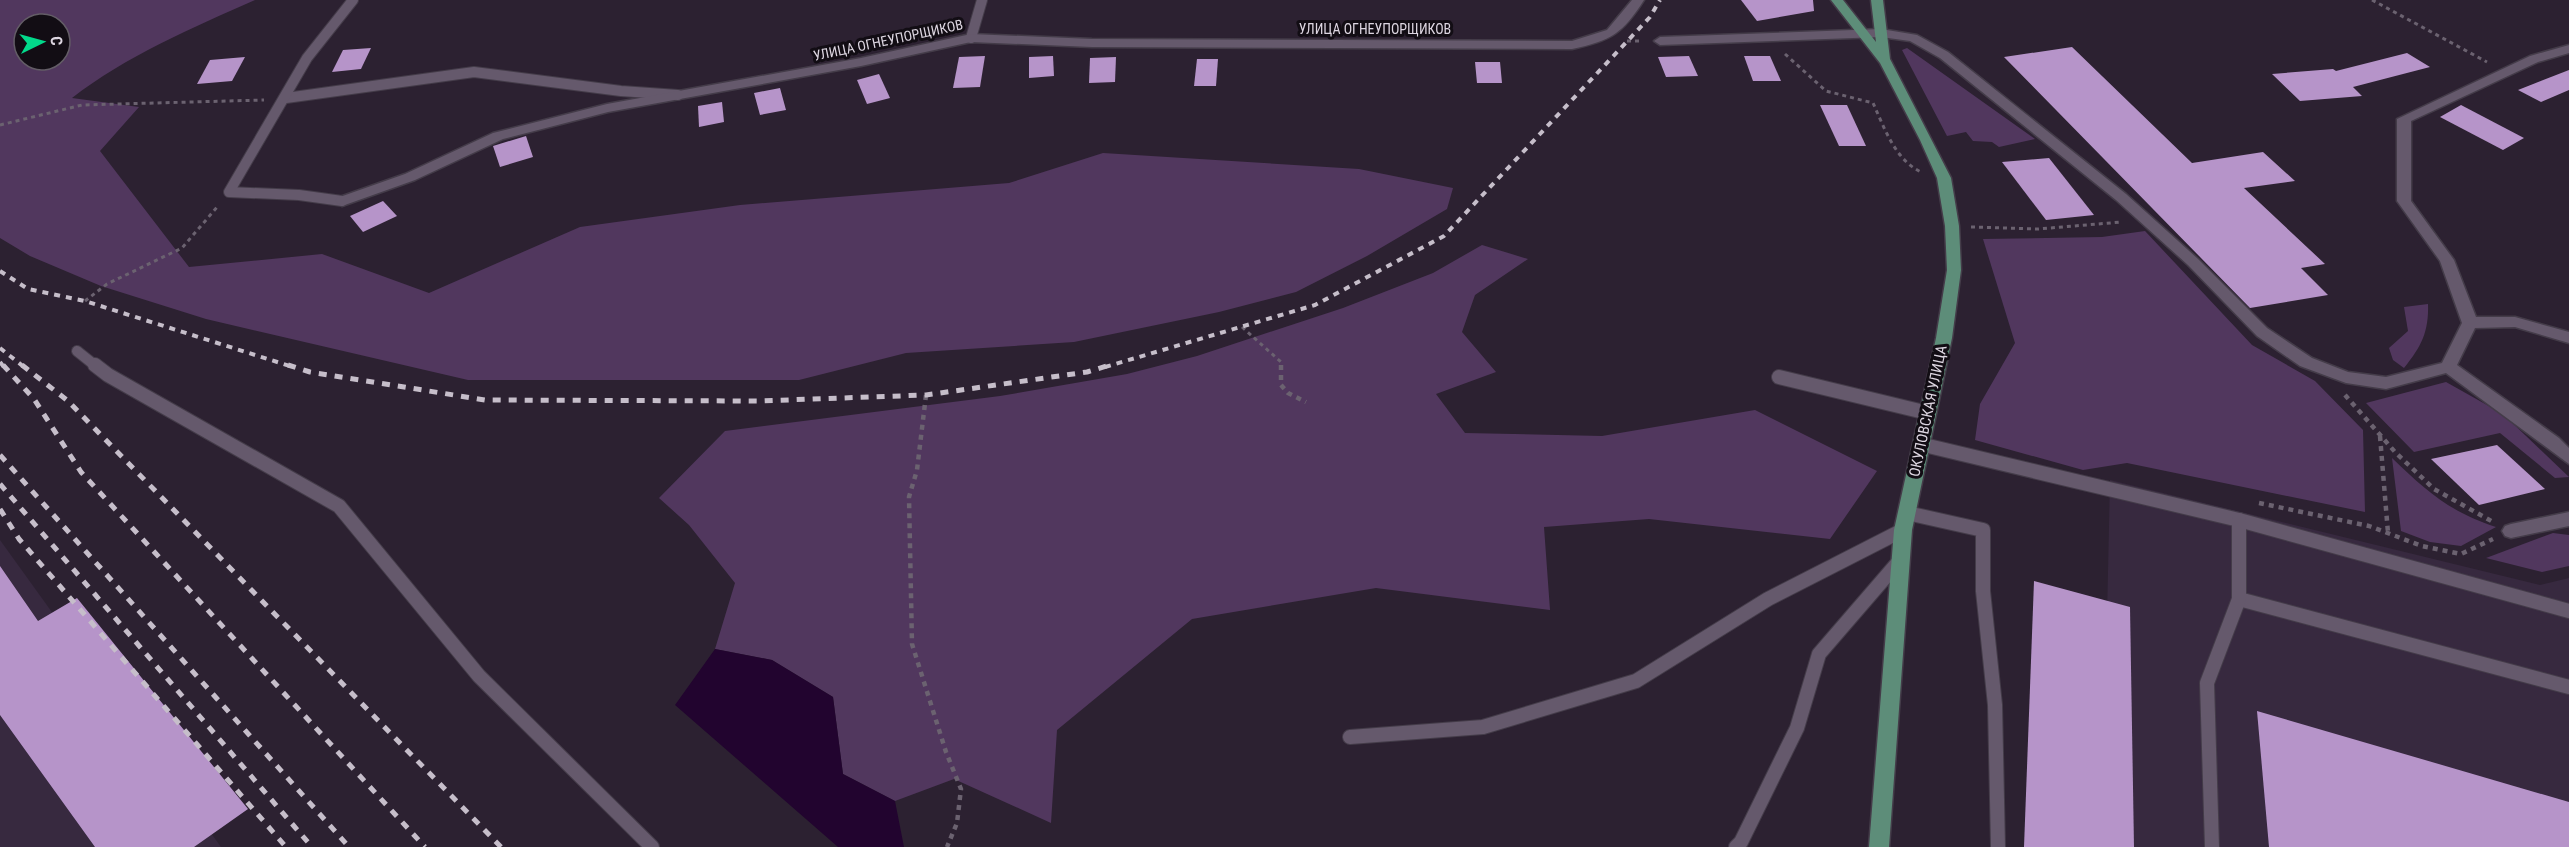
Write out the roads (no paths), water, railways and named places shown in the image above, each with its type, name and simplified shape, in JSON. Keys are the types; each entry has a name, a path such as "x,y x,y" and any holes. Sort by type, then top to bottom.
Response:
{"main road":[{"path":"1877,0 1886,62"},
{"name":"ОКУЛОВСКАЯ УЛИЦА","path":"1839,1 1866,33 1886,62 1944,178 1952,226 1954,270 1944,338 1905,521 1879,847"}],"street":[{"name":"УЛИЦА ОГНЕУПОРЩИКОВ","path":"342,201 410,177 498,136 607,108 861,62 971,38 1103,44 1572,45 1602,39 1622,24 1638,0"},
{"path":"1660,41 1866,33 1912,38 1944,55 2070,155 2193,262 2262,332 2306,362 2346,377 2386,382 2448,367 2553,442 2569,458"},
{"path":"2470,322 2447,260 2404,201 2404,119 2534,59 2569,49"},
{"path":"2448,367 2458,342 2470,322"},
{"path":"2470,322 2515,322 2569,338"},
{"path":"2511,531 2569,519"}],"lane":[{"path":"342,201 299,195 229,192 308,57 353,0"},
{"path":"971,38 982,0"},
{"path":"286,98 474,72 621,91 680,95"},
{"path":"77,351 108,375 339,506 479,676 652,847"},
{"path":"1779,377 1928,413"},
{"path":"1920,444 2239,520 2569,611"},
{"path":"2212,847 2207,683 2239,599 2239,520"},
{"path":"1350,737 1483,727 1636,681 1768,599 1905,521 1983,530 1983,591 1995,705 1998,847"},
{"path":"1736,847 1741,842 1797,728 1819,654 1901,558"},
{"path":"2239,599 2569,687"}],"railway":[{"path":"1105,367 1315,305 1444,236 1650,17 1660,0"},
{"path":"0,271 28,289 85,301 293,367"},
{"path":"0,348 24,367"},
{"path":"0,362 4,367"},
{"path":"3,365 34,399 81,472 425,847"},
{"path":"22,365 68,401 501,847"},
{"path":"288,365 310,372 485,400 758,401 926,395 1087,372 1110,365"},
{"path":"0,455 349,847"},
{"path":"0,484 312,847"},
{"path":"0,509 19,539 286,847"}]}
